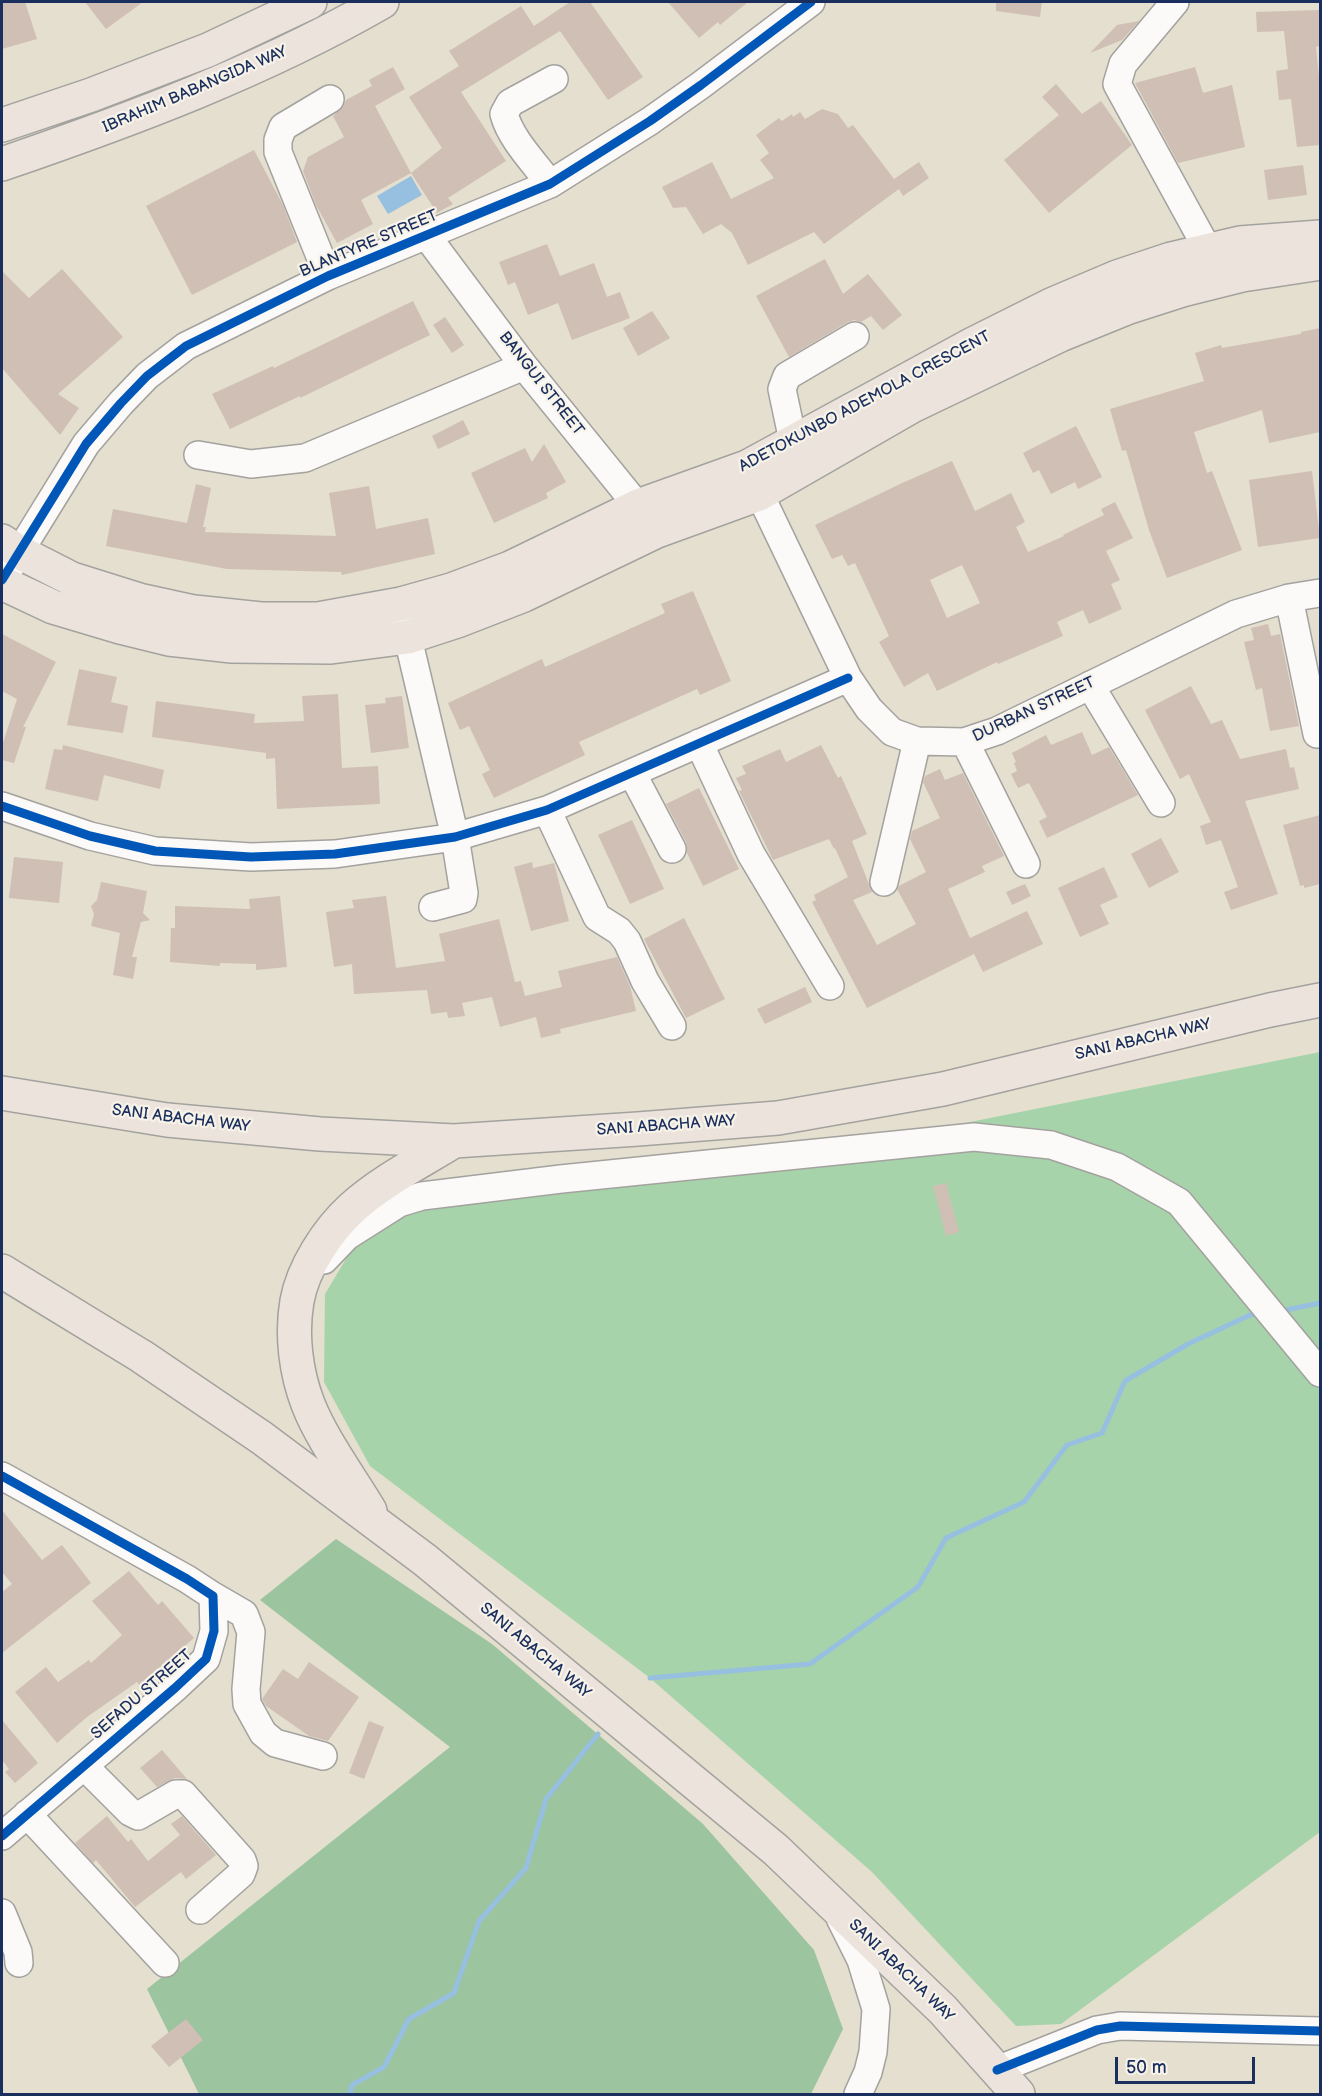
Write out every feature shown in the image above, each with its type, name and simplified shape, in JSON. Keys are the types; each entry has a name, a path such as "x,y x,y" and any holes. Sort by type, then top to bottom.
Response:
{"main road":[{"name":"IBRAHIM BABANGIDA WAY","path":"2,126 208,50 310,2"},
{"name":"IBRAHIM BABANGIDA WAY","path":"2,164 105,129 228,80 343,24 382,2"},
{"name":"ADETOKUNBO ADEMOLA CRESCENT","path":"753,480 794,441 973,344 1051,305 1117,277 1171,259 1240,243 1320,237"},
{"name":"ADETOKUNBO ADEMOLA CRESCENT","path":"10,546 72,579 139,600 194,612 261,619 318,619 401,604 451,590 753,480 1060,335 1129,307 1182,290 1242,275 1320,263"},
{"name":"ADETOKUNBO ADEMOLA CRESCENT","path":"2,581 52,607 169,639 232,646 331,647 408,637 524,595 647,519"},
{"name":"SANI ABACHA WAY","path":"2,1092 166,1120 320,1134 454,1141 778,1118 943,1089 1235,1018 1320,1000"},
{"path":"378,1525 309,1406 298,1371 295,1329 297,1300 325,1238 352,1208 383,1184 454,1141"},
{"name":"SANI ABACHA WAY","path":"2,1271 141,1356 262,1438 425,1560 776,1850 943,2010 1018,2094"}],"street":[{"name":"BLANTYRE STREET","path":"2,581 10,546 86,444 147,376 186,346 328,276 550,184 650,121 811,2"},
{"path":"1175,2 1123,64 1117,84 1208,250"},
{"path":"550,184 506,123 504,114 510,103 554,79"},
{"path":"328,276 278,152 278,140 283,127 330,99"},
{"name":"BANGUI STREET","path":"426,236 524,366 647,519"},
{"path":"794,441 782,389 787,376 855,336"},
{"path":"198,455 251,464 305,458 524,366"},
{"name":"DURBAN STREET","path":"753,480 848,678 869,709 892,732 916,741 965,742 997,731 1236,614 1289,598 1320,593"},
{"path":"1289,598 1317,734"},
{"path":"401,604 455,837 464,893 463,899 433,907"},
{"path":"2,806 90,836 154,851 251,857 335,854 455,837 547,810 848,678"},
{"path":"1090,685 1161,803"},
{"path":"884,882 916,741"},
{"path":"965,742 1026,864"},
{"path":"699,743 751,854 830,986"},
{"path":"632,773 672,849"},
{"path":"547,810 597,917 619,931 627,941 645,981 672,1026"},
{"path":"305,1280 346,1236 399,1203 422,1196 561,1179 974,1137 1051,1145 1117,1167 1179,1202 1320,1373"},
{"path":"2,1476 187,1579 244,1614 251,1632 246,1689 247,1704 263,1733 275,1743 323,1755"},
{"name":"SEFADU STREET","path":"2,1836 206,1659 214,1631 213,1596"},
{"path":"84,1766 130,1812 138,1816 176,1794 183,1794 242,1860 244,1866 241,1874 200,1910"},
{"path":"27,1814 165,1963"},
{"path":"835,1906 861,1960 876,2009 873,2052 868,2072 858,2094"},
{"path":"2,1913 18,1952 19,1963"},
{"path":"997,2070 1096,2030 1120,2026 1320,2031"}],"green space":[{"path":"1320,1052 1320,1832 1061,2024 1016,2026 872,1872 650,1678 370,1466 324,1382 325,1294 362,1232 439,1187 945,1127"},
{"path":"336,1539 492,1644 703,1824 814,1950 843,2029 811,2094 199,2094 147,1989 450,1747 260,1600"}],"water":[{"path":"411,176 422,195 388,214 377,196"}],"building":[{"path":"2,2 25,2 37,39 2,49"},
{"path":"85,2 143,2 106,29"},
{"path":"570,2 590,2 643,77 608,100 560,31 461,92 506,161 448,198 453,204 437,213 411,173 442,148 409,97 459,66 449,51 521,6 534,26"},
{"path":"668,2 748,2 720,25 718,22 699,38"},
{"path":"996,2 1042,2 1040,17 996,11"},
{"path":"1320,10 1320,46 1316,47 1320,86 1320,145 1297,147 1291,99 1279,100 1276,71 1288,69 1284,31 1257,32 1256,12"},
{"path":"1139,21 1122,40 1090,53 1117,25"},
{"path":"393,67 405,89 375,106 411,173 361,200 373,224 337,243 316,205 303,171 308,157 344,137 333,116 343,107 346,100 372,86 369,80"},
{"path":"1195,67 1203,93 1232,85 1245,147 1178,163 1135,83"},
{"path":"1056,84 1082,114 1101,101 1132,145 1049,213 1004,160 1059,115 1042,97"},
{"path":"822,109 838,114 848,128 853,125 894,179 919,162 929,178 903,196 899,189 824,244 814,232 748,265 732,233 721,224 703,234 686,207 673,208 662,187 712,162 731,199 774,178 760,160 769,153 756,135 779,118 782,121 800,112 805,119"},
{"path":"254,150 283,205 297,242 192,295 146,206"},
{"path":"1303,165 1307,195 1268,200 1264,170"},
{"path":"547,244 560,276 594,263 607,297 620,292 630,318 572,340 558,303 528,315 515,282 508,285 499,262"},
{"path":"825,259 843,294 868,274 902,315 883,330 871,316 861,322 854,320 848,322 789,357 756,296"},
{"path":"62,269 123,337 58,394 79,408 60,435 2,368 2,271 29,298"},
{"path":"413,301 430,335 230,429 212,394 273,366 274,368"},
{"path":"652,311 670,338 638,356 623,328"},
{"path":"445,317 464,345 452,353 433,325"},
{"path":"1320,328 1320,432 1269,443 1262,410 1194,432 1207,473 1212,471 1242,550 1167,578 1149,530 1126,450 1122,451 1110,409 1204,381 1195,353 1221,345 1222,348 1301,334 1301,332"},
{"path":"463,420 470,434 438,449 432,436"},
{"path":"1076,426 1102,477 1078,489 1075,482 1051,494 1039,470 1033,473 1023,453"},
{"path":"544,444 566,482 546,493 548,498 494,523 471,473 525,448 532,462"},
{"path":"952,461 975,511 1011,493 1025,522 1016,527 1028,552 1104,515 1101,509 1115,502 1133,538 1106,551 1120,580 1111,584 1122,609 1089,624 1083,610 1057,622 1063,636 998,664 997,662 937,691 928,673 904,687 879,642 889,636 855,563 848,566 842,555 832,559 815,525","holes":["962,565 980,603 947,618 930,580"]},
{"path":"1312,471 1320,538 1258,547 1249,480"},
{"path":"196,484 211,488 203,527 206,527 205,532 336,536 329,493 369,486 376,529 428,518 435,554 342,575 341,572 227,569 106,546 113,509 187,523"},
{"path":"693,591 731,681 700,695 697,689 579,742 585,755 494,798 482,774 490,770 469,726 460,730 448,703 542,659 545,667 665,613 661,604"},
{"path":"1268,624 1271,636 1280,634 1299,726 1270,731 1262,688 1256,690 1244,642 1254,640 1251,628"},
{"path":"2,634 56,662 23,727 26,727 14,763 2,760 2,746 17,699 2,691"},
{"path":"79,669 117,677 111,702 128,706 123,733 67,725"},
{"path":"1191,686 1211,724 1222,720 1240,759 1286,749 1290,768 1294,767 1299,789 1245,801 1278,894 1231,910 1224,892 1238,887 1221,840 1206,845 1200,826 1211,822 1189,774 1180,779 1145,710"},
{"path":"338,694 342,768 378,766 380,804 277,809 275,758 266,759 266,753 152,737 156,701 255,714 254,723 304,721 302,696"},
{"path":"402,696 409,748 371,753 365,705 386,703 385,698"},
{"path":"1082,732 1092,755 1109,747 1138,795 1047,838 1039,821 1047,817 1029,783 1018,788 1011,774 1017,771 1012,753 1046,735 1051,745"},
{"path":"63,745 164,770 160,789 104,775 98,801 45,789 54,749 62,750"},
{"path":"821,745 838,778 841,776 867,834 852,841 872,892 853,900 877,945 916,924 897,889 926,872 910,839 912,831 940,818 923,782 925,776 940,769 945,780 963,773 1004,856 982,866 985,872 948,889 970,938 1027,911 1043,944 983,972 974,954 867,1008 812,902 816,900 814,895 848,877 835,848 829,839 773,860 739,791 742,790 736,778 746,774 742,766 780,749 786,762"},
{"path":"699,788 739,869 703,886 687,853 686,842 666,804"},
{"path":"1320,815 1320,884 1304,888 1304,885 1300,886 1283,825"},
{"path":"632,820 664,889 630,904 598,835"},
{"path":"1161,838 1179,872 1149,888 1131,854"},
{"path":"14,857 63,862 59,903 9,898"},
{"path":"532,862 533,868 554,863 569,921 531,931 514,867"},
{"path":"1104,867 1118,897 1100,905 1109,924 1080,937 1058,888"},
{"path":"101,882 147,891 143,913 150,920 141,922 132,957 137,957 133,979 113,975 120,933 91,926 94,914 91,906 97,900"},
{"path":"1025,884 1031,896 1012,905 1006,892"},
{"path":"280,896 287,967 256,970 256,964 220,963 220,966 170,962 171,928 175,928 175,906 250,909 249,899"},
{"path":"386,896 396,968 445,961 439,934 499,919 515,982 521,981 525,996 562,987 558,971 617,957 630,986 636,1011 560,1029 561,1033 541,1038 536,1017 500,1027 492,997 462,1003 465,1016 448,1018 447,1012 431,1014 427,990 354,994 352,964 334,967 326,912 354,908 352,900"},
{"path":"684,918 725,999 686,1018 644,939"},
{"path":"805,987 812,1002 765,1024 757,1009"},
{"path":"946,1183 959,1232 946,1236 933,1186"},
{"path":"2,1510 42,1560 62,1545 91,1583 2,1653 2,1592 12,1584 2,1572"},
{"path":"129,1571 158,1605 162,1601 194,1638 139,1685 137,1682 87,1717 57,1743 15,1692 46,1667 58,1682 89,1660 91,1663 122,1635 92,1601"},
{"path":"309,1662 359,1697 328,1741 309,1736 266,1706 262,1699 283,1669 298,1679"},
{"path":"2,1720 38,1763 15,1783 5,1772 9,1769 2,1760"},
{"path":"369,1721 384,1727 364,1779 349,1773"},
{"path":"162,1750 187,1779 175,1778 157,1787 140,1768"},
{"path":"107,1816 128,1842 131,1839 148,1861 180,1835 171,1824 182,1816 216,1855 186,1879 181,1872 135,1907 96,1860 93,1863 75,1843"},
{"path":"186,2019 203,2040 169,2067 151,2046"}],"waterway":[{"path":"1281,1311 1320,1303"},
{"path":"650,1678 810,1664 918,1587 946,1538 1024,1502 1067,1445 1102,1433 1125,1381 1188,1344 1250,1315 1260,1314"},
{"path":"350,2094 352,2085 384,2067 409,2019 454,1993 479,1921 526,1868 546,1799 598,1734"}],"cycle path":[{"path":"2,580 86,444 147,376 186,346 328,276 550,184 650,121 811,2"},
{"path":"2,806 90,836 155,851 251,857 335,854 455,837 547,810 848,678"},
{"path":"2,1476 187,1579 213,1596 214,1631 206,1659 2,1836"},
{"path":"997,2070 1097,2030 1120,2026 1320,2031"}]}
